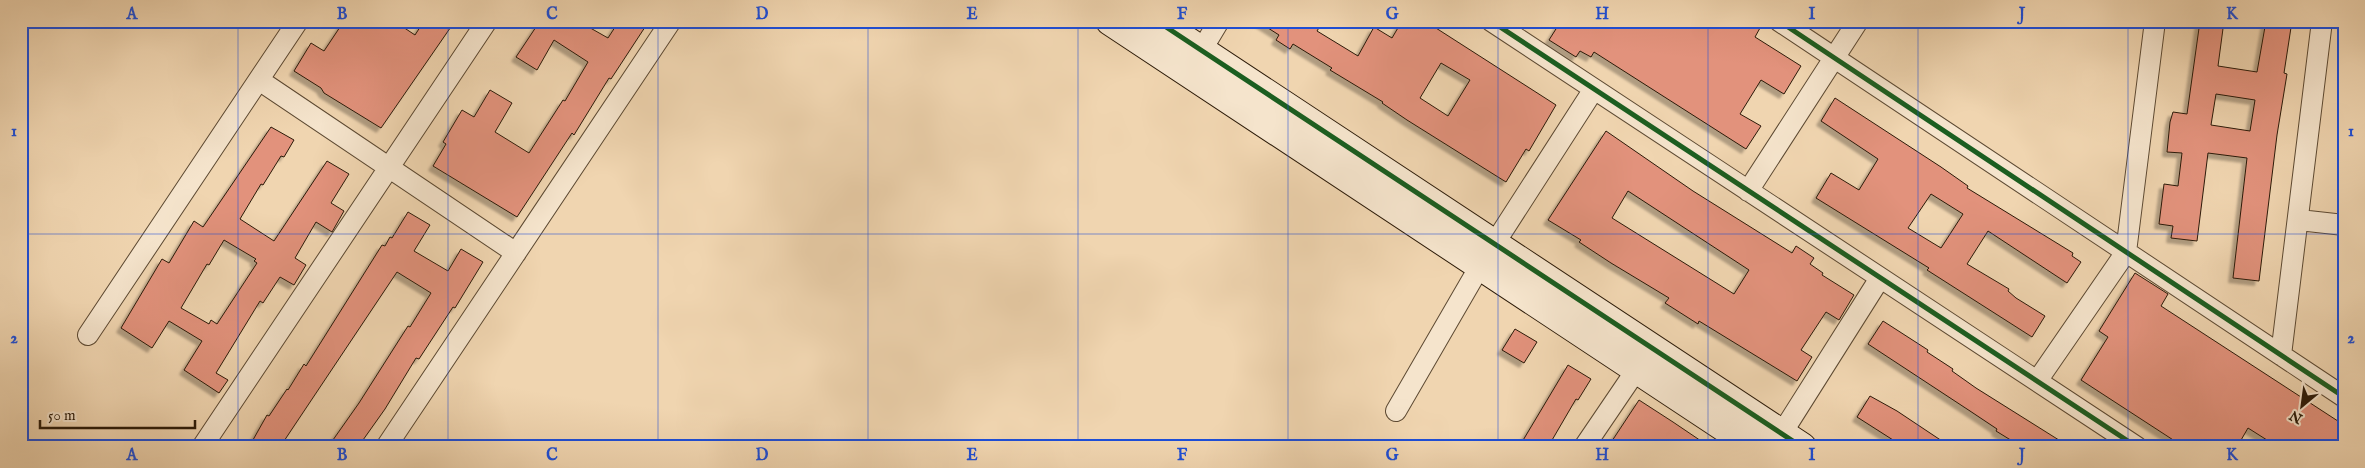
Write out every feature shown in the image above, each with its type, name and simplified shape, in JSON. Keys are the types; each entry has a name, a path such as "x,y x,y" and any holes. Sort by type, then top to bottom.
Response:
{"street":[{"path":"88,335 298,21"},
{"path":"202,447 487,21"},
{"path":"386,447 671,21"},
{"path":"1110,21 1754,447"},
{"path":"1157,21 1792,440 1880,278"},
{"path":"1201,51 1220,21"},
{"path":"1491,21 2137,447"},
{"path":"1779,21 2344,397"},
{"path":"1748,191 1858,21"},
{"path":"2037,381 2126,252 2155,21"},
{"path":"2281,355 2322,21"},
{"path":"258,80 516,253"},
{"path":"1396,411 1480,266 1594,90"},
{"path":"2299,220 2344,225"},
{"path":"1584,447 1638,369"}],"building":[{"path":"344,21 394,21 415,35 424,21 455,21 381,128 324,93 321,88 294,71 311,43 324,51"},
{"path":"540,21 578,21 608,38 619,21 649,21 517,217 433,166 446,144 443,142 462,110 474,117 490,90 512,103 495,132 529,153 563,100 565,101 588,62 554,40 537,70 516,57"},
{"path":"1257,21 1323,21 1317,31 1358,56 1374,27 1392,38 1402,21 1425,21 1556,105 1529,151 1526,149 1506,182 1330,70 1332,68 1293,44 1290,49 1276,40 1279,35","holes":["1441,63 1470,80 1448,116 1420,98"]},
{"path":"1561,21 1750,21 1760,28 1755,37 1801,66 1784,94 1761,80 1740,114 1761,126 1746,149 1594,52 1591,57 1580,51 1576,57 1549,40"},
{"path":"2200,21 2224,21 2218,66 2257,72 2266,21 2292,21 2284,73 2287,74 2277,135 2259,281 2233,278 2247,158 2208,153 2197,241 2171,238 2173,226 2159,224 2164,184 2178,186 2182,153 2167,152 2170,122 2173,112 2187,114","holes":["2216,94 2255,100 2250,131 2211,125"]},
{"path":"1835,98 1941,167 1968,186 1967,188 2073,253 2072,256 2081,262 2067,283 1988,231 1967,264 2009,289 2008,291 2016,298 2045,316 2032,337 1927,270 1929,268 1816,198 1831,173 1859,190 1878,159 1821,121","holes":["1931,194 1963,214 1941,248 1908,228"]},
{"path":"271,127 294,140 284,157 281,156 263,185 261,184 240,219 274,241 327,161 349,174 331,203 344,211 332,232 316,222 295,258 306,265 294,285 280,277 263,303 260,301 216,373 228,380 219,393 184,370 202,341 169,321 152,348 121,328 162,259 169,263 194,221 203,227","holes":["224,240 256,259 254,261 257,263 217,324 211,320 209,324 181,308 207,264 209,265"]},
{"path":"1606,131 1693,191 1792,253 1796,246 1814,258 1810,264 1823,273 1822,275 1854,295 1839,320 1826,312 1801,350 1812,357 1797,381 1699,321 1698,324 1665,303 1669,298 1611,263 1579,242 1581,240 1548,220","holes":["1628,191 1749,270 1734,294 1612,218"]},
{"path":"408,212 430,225 414,251 448,271 461,249 483,262 455,308 453,307 419,359 416,358 385,409 358,447 328,447 431,293 397,272 280,447 249,447 267,415 269,416 288,390 304,364 306,366 382,245 385,246 390,237 392,238"},
{"path":"2135,273 2168,294 2161,306 2344,425 2344,447 2278,447 2248,428 2237,447 2184,447 2081,380 2108,337 2099,331"},
{"path":"1883,321 1928,350 1927,352 1953,369 1952,371 1976,388 2070,447 2022,447 1996,431 1997,429 1868,344"},
{"path":"1515,329 1537,342 1524,363 1502,350"},
{"path":"1568,365 1591,379 1578,400 1576,399 1548,447 1519,447"},
{"path":"1870,396 1897,411 1951,447 1904,447 1857,417"},
{"path":"1639,400 1673,422 1710,447 1608,447"}],"cycle path":[{"path":"1157,21 1802,447"},
{"path":"1491,21 2137,447"},
{"path":"1779,21 2344,397"}]}
